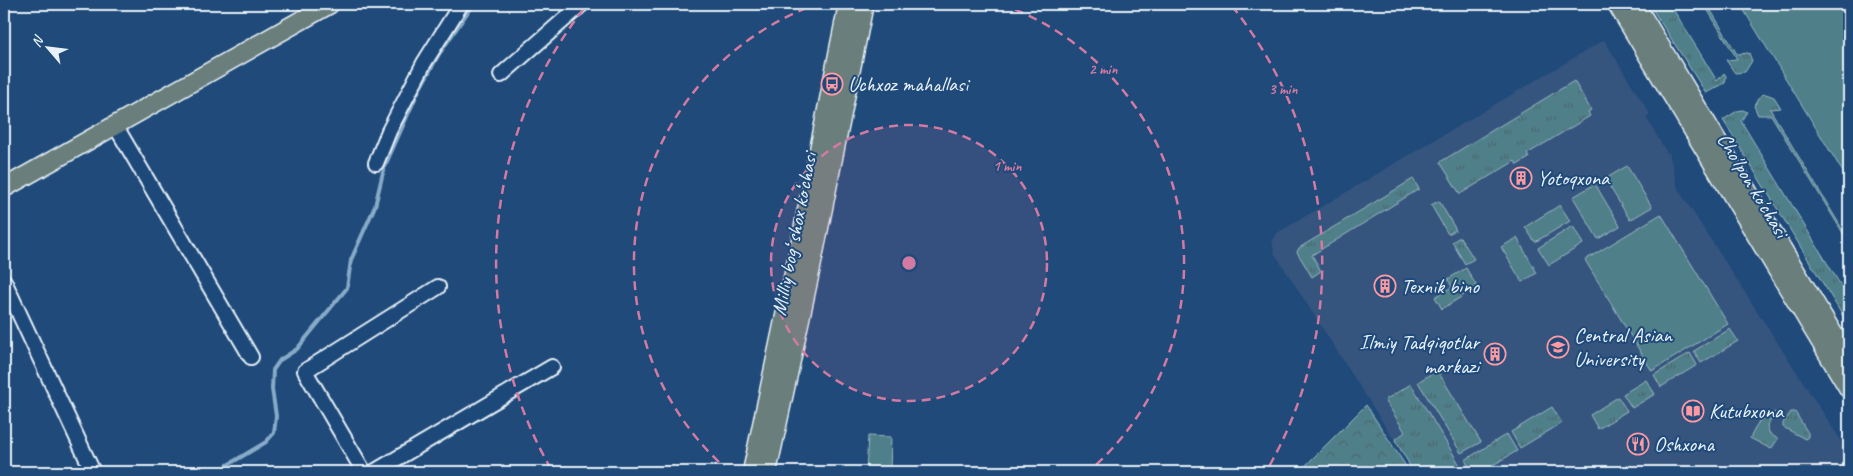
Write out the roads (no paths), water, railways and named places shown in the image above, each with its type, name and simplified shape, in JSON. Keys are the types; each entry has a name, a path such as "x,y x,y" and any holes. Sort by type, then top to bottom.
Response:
{"main road":[{"path":"4,188 330,4"},
{"name":"Milliy bog‘ shox ko‘chasi","path":"752,472 848,4"},
{"name":"Milliy bog‘ shox ko‘chasi","path":"767,472 812,263 864,4"},
{"name":"Cho'lpon ko'chasi","path":"1617,4 1849,389"},
{"name":"Cho'lpon ko'chasi","path":"1635,4 1849,360"},
{"path":"1797,274 1849,344"}],"street":[{"path":"376,163 389,131 424,63 461,4"},
{"path":"501,76 582,4"},
{"path":"115,125 251,357"},
{"path":"4,280 93,472"},
{"path":"364,472 305,371 438,287"},
{"path":"374,472 552,367"}],"waterway":[{"path":"216,472 266,442 274,433 276,416 272,389 273,370 280,360 297,349 347,288 351,260 375,206 384,168 418,92 439,54 475,4"}],"place":[{"name":"Uchxoz mahallasi","path":"832,84"},
{"name":"Yotoqxona","path":"1521,178"},
{"name":"Texnik bino","path":"1385,286"},
{"name":"Central Asian University","path":"1558,347"},
{"name":"Ilmiy Tadqiqotlar markazi","path":"1495,354"},
{"name":"Kutubxona","path":"1693,411"},
{"name":"Oshxona","path":"1638,444"}]}
